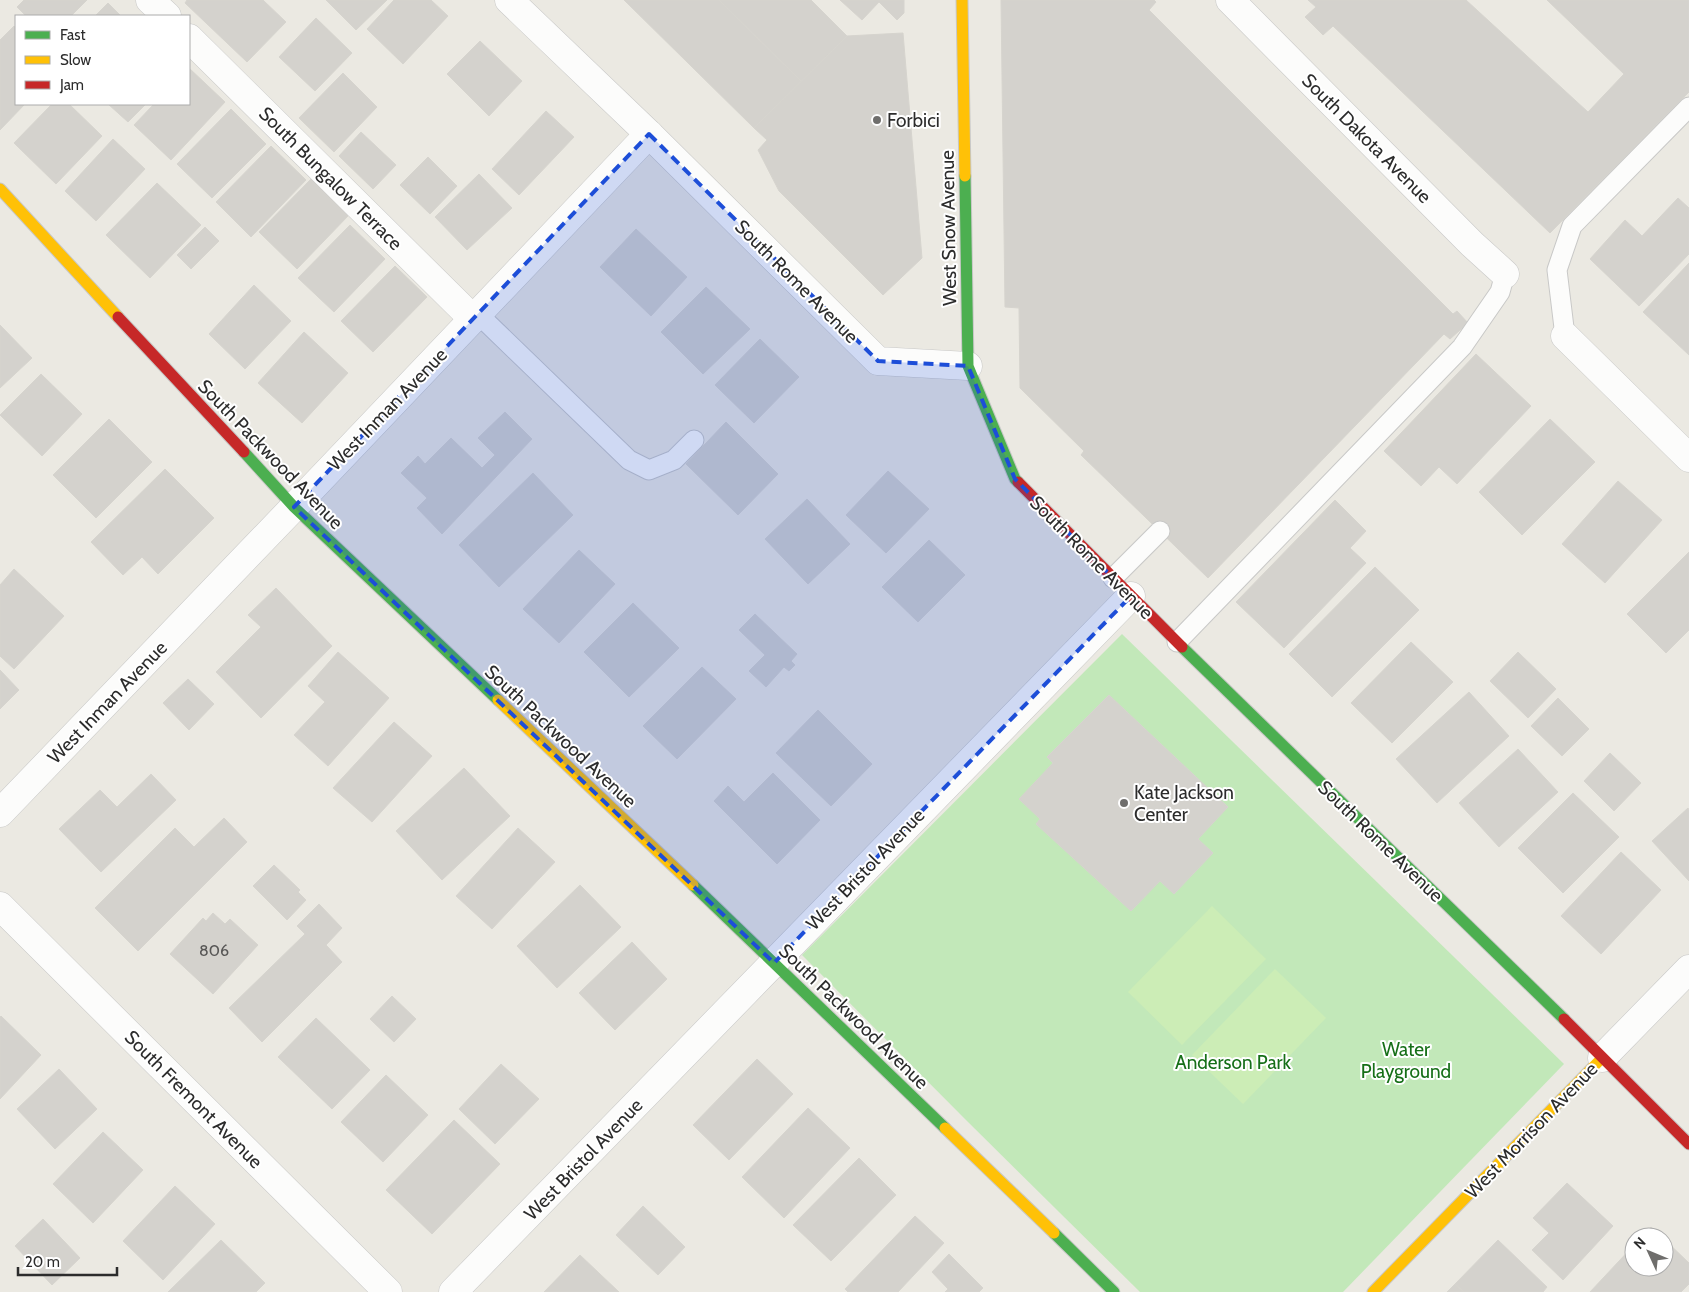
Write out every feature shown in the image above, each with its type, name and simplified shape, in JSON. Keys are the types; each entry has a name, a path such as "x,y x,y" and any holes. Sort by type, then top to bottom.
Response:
{"street":[{"path":"150,0 166,15"},
{"name":"South Rome Avenue","path":"509,0 649,134 878,361 968,366 1015,479 1177,642 1689,1144"},
{"name":"West Snow Avenue","path":"962,0 968,366"},
{"name":"South Dakota Avenue","path":"1230,0 1472,244 1505,274"},
{"name":"South Bungalow Terrace","path":"190,39 475,316"},
{"name":"West Inman Avenue","path":"0,813 649,134"},
{"name":"South Packwood Avenue","path":"0,189 294,507 774,962 1114,1292"},
{"path":"1565,336 1689,458"},
{"name":"West Bristol Avenue","path":"453,1292 774,962 1122,587"},
{"name":"South Fremont Avenue","path":"0,906 388,1292"},
{"name":"West Morrison Avenue","path":"1373,1292 1689,969"}],"lane":[{"path":"1565,336 1557,270 1572,226 1689,107"},
{"path":"1177,642 1462,347 1500,292 1505,274"},
{"path":"475,316 629,460 649,470 674,460 694,440"},
{"path":"1122,587 1160,532"}],"highlighted area":[{"path":"649,134 878,361 968,366 1015,479 1131,596 774,963 294,507"}],"green space":[{"name":"Anderson Park","path":"1122,634 1564,1064 1343,1292 1140,1292 802,955"},
{"path":"1212,906 1266,959 1182,1045 1128,992"},
{"path":"1275,969 1326,1018 1243,1104 1192,1055"}],"building":[{"path":"24,0 87,0 72,15 25,15 17,7"},
{"path":"187,0 263,0 286,22 247,62 185,3"},
{"path":"326,0 387,0 356,30"},
{"path":"394,0 431,0 448,16 403,64 367,29"},
{"path":"624,0 719,0 802,82 754,128"},
{"path":"719,0 811,0 847,36 802,82"},
{"path":"840,0 904,0 904,13 897,20 879,2 862,20"},
{"path":"1001,0 1154,0 1156,2 1149,10 1453,314 1457,311 1468,323 1450,339 1444,334 1208,578 1081,455 1084,451 1020,388 1019,308 1005,307"},
{"path":"1308,0 1466,0 1588,112 1624,74 1547,0 1689,0 1689,92 1550,233 1333,26 1323,35 1305,17 1316,7"},
{"path":"108,3 120,15 96,15"},
{"path":"316,18 352,53 315,91 279,57"},
{"path":"15,27 15,105 24,105 0,130 0,40"},
{"path":"903,33 922,258 883,295 779,191 758,150 767,140 754,128 847,36"},
{"path":"480,41 522,81 489,116 447,74"},
{"path":"190,69 225,102 171,160 134,125 153,105 190,105"},
{"path":"343,73 377,107 334,152 299,118"},
{"path":"51,105 70,105 102,136 56,184 14,143"},
{"path":"109,105 145,105 128,122"},
{"path":"231,109 266,144 212,198 177,164"},
{"path":"546,111 574,137 519,195 492,169"},
{"path":"361,132 396,165 373,189 339,156"},
{"path":"113,139 145,169 96,221 65,191"},
{"path":"271,146 306,180 251,237 216,202"},
{"path":"428,157 457,186 430,214 400,185"},
{"path":"479,174 512,208 467,250 435,217"},
{"path":"311,179 348,216 297,269 259,232"},
{"path":"157,183 201,225 150,278 106,235"},
{"path":"1678,198 1689,208 1689,254 1639,306 1590,259 1625,220 1642,236"},
{"path":"350,225 385,259 334,312 298,278"},
{"path":"205,227 219,241 191,269 177,255"},
{"path":"636,229 687,277 651,316 600,267"},
{"path":"1689,263 1689,355 1643,312"},
{"path":"395,266 427,297 373,352 341,321"},
{"path":"254,285 291,321 245,369 209,334"},
{"path":"706,287 750,329 703,374 661,332"},
{"path":"0,325 32,358 0,388"},
{"path":"304,332 348,373 302,423 258,383"},
{"path":"760,339 799,377 754,423 715,385"},
{"path":"1476,354 1531,406 1457,484 1439,467 1421,486 1384,451"},
{"path":"41,374 82,414 42,456 0,415"},
{"path":"505,412 532,439 442,534 417,508 427,498 401,473 418,456 425,464 451,438 482,468 495,455 478,438"},
{"path":"109,419 152,462 96,518 53,475"},
{"path":"1550,419 1595,462 1522,535 1479,492"},
{"path":"726,422 778,474 738,515 686,464"},
{"path":"165,469 214,518 158,574 142,557 123,575 91,542"},
{"path":"888,471 929,509 886,553 846,515"},
{"path":"533,473 573,515 499,587 459,545"},
{"path":"1618,481 1662,520 1605,583 1562,544"},
{"path":"807,499 850,544 808,584 765,539"},
{"path":"1335,500 1366,531 1350,548 1366,563 1284,648 1236,602"},
{"path":"929,540 965,575 918,622 882,587"},
{"path":"579,550 615,584 559,643 523,609"},
{"path":"1689,552 1689,630 1666,653 1627,614"},
{"path":"1375,567 1419,610 1332,697 1289,654"},
{"path":"14,569 64,616 14,669 0,656 0,585"},
{"path":"276,588 332,646 261,718 216,672 261,627 248,615"},
{"path":"633,603 679,648 629,697 584,652"},
{"path":"755,614 797,654 791,661 795,665 789,671 784,667 766,687 749,671 765,655 739,630"},
{"path":"1411,642 1453,682 1392,743 1351,703"},
{"path":"338,652 389,698 328,766 294,735 325,702 308,686"},
{"path":"1518,652 1556,689 1528,718 1490,681"},
{"path":"702,667 736,699 677,759 643,726"},
{"path":"0,670 19,690 0,709"},
{"path":"188,679 214,704 189,730 163,703"},
{"path":"1469,692 1509,736 1437,803 1396,759"},
{"name":"Kate Jackson Center","path":"1109,695 1228,807 1198,839 1213,853 1174,894 1160,881 1131,911 1036,824 1040,819 1019,799 1053,763 1047,757"},
{"path":"1558,698 1589,729 1562,756 1531,726"},
{"path":"818,710 872,764 831,806 776,753"},
{"path":"394,722 432,756 372,822 333,788"},
{"path":"1518,749 1558,792 1499,847 1459,803"},
{"path":"1610,753 1641,783 1614,811 1584,781"},
{"path":"464,768 510,816 442,880 396,831"},
{"path":"773,773 820,820 777,864 714,801 728,786 744,802"},
{"path":"151,774 176,800 101,872 59,829 100,790 117,807"},
{"path":"1573,793 1619,837 1563,893 1518,848"},
{"path":"1688,808 1689,810 1689,881 1652,841"},
{"path":"224,818 247,842 138,951 95,908 175,828 194,847"},
{"path":"518,828 555,862 492,929 456,896"},
{"path":"1621,852 1661,890 1601,954 1561,916"},
{"path":"274,865 300,890 298,892 306,900 287,920 253,886"},
{"path":"580,885 621,927 557,988 517,946"},
{"path":"319,904 342,928 326,945 342,962 262,1042 229,1008 305,934 297,926"},
{"path":"213,913 225,924 230,919 258,945 213,994 170,954 203,918 206,921"},
{"path":"632,942 667,979 615,1030 579,993"},
{"path":"392,996 416,1019 394,1042 370,1019"},
{"path":"0,1017 41,1055 0,1099"},
{"path":"316,1018 370,1070 332,1109 278,1057"},
{"path":"757,1059 793,1094 729,1160 693,1125"},
{"path":"501,1064 539,1099 495,1144 459,1109"},
{"path":"59,1069 97,1109 55,1149 17,1109"},
{"path":"386,1075 428,1115 383,1162 341,1122"},
{"path":"808,1108 850,1148 784,1218 742,1177"},
{"path":"454,1120 500,1164 432,1234 386,1190"},
{"path":"103,1132 143,1170 93,1223 53,1184"},
{"path":"859,1158 896,1195 831,1261 793,1225"},
{"path":"1567,1183 1613,1226 1563,1280 1532,1250 1549,1233 1533,1218"},
{"path":"175,1186 215,1224 163,1280 123,1241"},
{"path":"643,1206 685,1247 658,1275 616,1235"},
{"path":"915,1216 944,1243 898,1292 848,1292 845,1289"},
{"path":"43,1219 80,1258 52,1285 15,1246"},
{"path":"221,1240 265,1283 256,1292 168,1292"},
{"path":"1498,1240 1547,1287 1543,1292 1464,1292 1455,1284"},
{"path":"1674,1249 1689,1263 1689,1284 1681,1292 1590,1292 1624,1256 1624,1277 1674,1277"},
{"path":"949,1254 983,1288 979,1292 945,1292 948,1289 932,1272"},
{"path":"580,1255 619,1292 544,1292"},
{"path":"1455,1284 1464,1292 1447,1292"}],"traffic: fast":[{"path":"965,176 968,366 1015,479 1018,482"},
{"path":"244,452 294,507 498,700"},
{"path":"1182,647 1564,1019"},
{"path":"693,885 945,1128"},
{"path":"1054,1233 1114,1292"}],"traffic: slow":[{"path":"962,0 965,176"},
{"path":"0,189 118,317"},
{"path":"498,700 693,885"},
{"path":"1373,1292 1602,1058"},
{"path":"945,1128 1054,1233"}],"traffic: jam":[{"path":"118,317 244,452"},
{"path":"1018,482 1182,647"},
{"path":"1564,1019 1689,1144"}],"place":[{"name":"Forbici","path":"877,120"},
{"name":"Kate Jackson Center","path":"1124,803"}],"park label":[{"name":"Water Playground","path":"1406,1060"}]}
